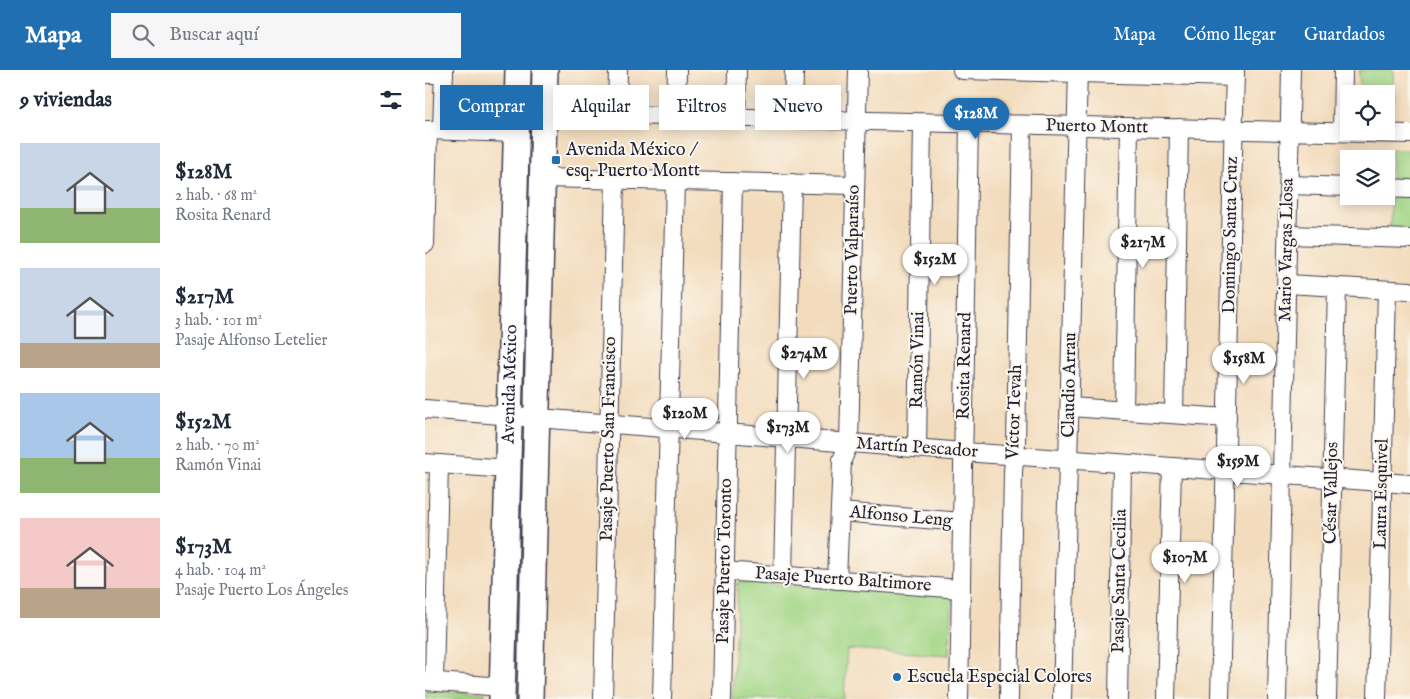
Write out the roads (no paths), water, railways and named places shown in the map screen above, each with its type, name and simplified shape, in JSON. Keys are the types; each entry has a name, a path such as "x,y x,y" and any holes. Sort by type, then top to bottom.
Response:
{"main road":[{"name":"Avenida México","path":"502,693 518,70"},
{"name":"Avenida México","path":"530,699 545,70"}],"street":[{"path":"618,70 618,85"},
{"path":"676,85 677,70"},
{"path":"737,70 737,85"},
{"path":"794,85 795,70"},
{"name":"Puerto Valparaíso","path":"837,580 842,460 849,443 858,70"},
{"path":"963,70 1235,73"},
{"name":"Mario Vargas Llosa","path":"1277,699 1291,70"},
{"path":"1343,70 1343,85"},
{"name":"Claudio Arrau","path":"1063,699 1078,71"},
{"path":"425,74 444,72 432,130 425,244"},
{"name":"Domingo Santa Cruz","path":"1220,699 1235,73"},
{"name":"Puerto Montt","path":"544,113 553,113"},
{"name":"Puerto Montt","path":"841,120 1340,132"},
{"name":"Ramón Vinai","path":"917,448 921,122"},
{"name":"Rosita Renard","path":"959,699 969,124"},
{"name":"Víctor Tevah","path":"1009,699 1022,125"},
{"path":"1125,410 1129,127"},
{"path":"1174,414 1179,128"},
{"path":"432,130 517,133"},
{"name":"Puerto Montt","path":"1395,134 1410,134"},
{"path":"542,178 855,185"},
{"name":"Pasaje Puerto San Francisco","path":"603,699 615,179"},
{"path":"662,699 675,181"},
{"name":"Pasaje Puerto Toronto","path":"722,699 733,182"},
{"path":"783,575 792,183"},
{"path":"1289,185 1340,187"},
{"path":"1395,188 1410,189"},
{"path":"1288,235 1410,240"},
{"path":"1287,284 1410,291"},
{"name":"César Vallejos","path":"1327,699 1337,287"},
{"name":"Laura Esquivel","path":"1377,699 1387,290"},
{"path":"1070,406 1227,418"},
{"name":"Martín Pescador","path":"425,409 1014,456 1410,484"},
{"path":"502,693 429,681 432,464 508,469"},
{"name":"Pasaje Santa Cecilia","path":"1118,699 1122,464"},
{"path":"1166,699 1172,467"},
{"name":"Alfonso Leng","path":"840,512 962,522"},
{"name":"Pasaje Puerto Baltimore","path":"725,571 961,589"}],"place":[{"name":"Avenida México / esq. Puerto Montt","path":"556,160"},
{"name":"Escuela Especial Colores","path":"897,677"}]}
